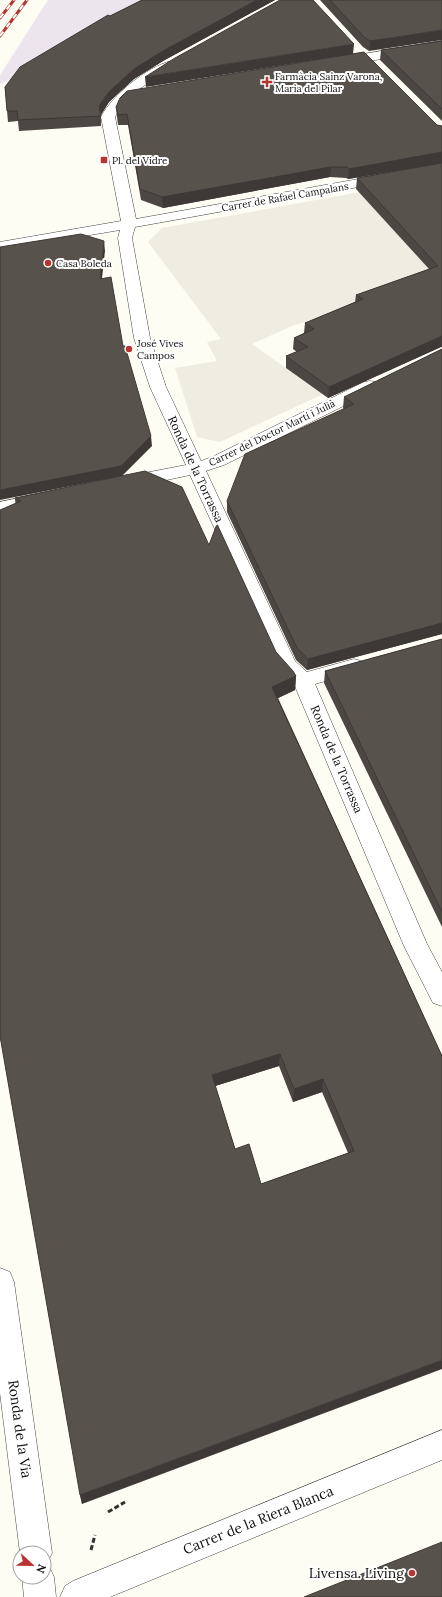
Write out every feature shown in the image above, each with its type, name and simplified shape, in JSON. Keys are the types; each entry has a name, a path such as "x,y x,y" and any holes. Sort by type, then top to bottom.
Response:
{"street":[{"path":"325,64 442,45"},
{"path":"353,46 367,57 377,68"},
{"name":"Ronda de la Torrassa","path":"186,56 152,75 123,96 109,112 108,118 128,212 129,224 125,238 142,338 158,387 195,469 287,665 303,680 416,946 442,996"},
{"path":"123,96 151,92"},
{"name":"Carrer de Rafael Campalans","path":"0,246 442,168"},
{"name":"Carrer del Doctor Martí i Julià","path":"116,485 195,469 218,461 385,380"},
{"path":"0,508 54,497"},
{"path":"303,680 373,661"},
{"name":"Ronda de la Via","path":"0,1282 35,1545"},
{"name":"Carrer de la Riera Blanca","path":"76,1597 119,1577 442,1445"},
{"path":"39,1585 40,1597"}],"path":[{"path":"108,1512 125,1502"},
{"path":"88,1558 95,1535"}],"shaded area":[{"path":"48,0 163,0 36,68 0,84 0,75"},
{"path":"360,192 435,276 355,306 292,326 252,344 323,394 220,442 197,437 175,368 217,361 207,342 221,339 148,242 162,228"}],"building":[{"path":"142,0 257,0 163,51 134,69 109,92 99,106 101,116 18,120 17,111 7,111 5,87 20,67 108,15 110,16"},
{"path":"280,0 313,0 354,44 145,77 175,58"},
{"path":"330,0 442,0 442,30 370,41 364,37"},
{"path":"442,41 442,109 381,50"},
{"path":"364,52 437,125 442,126 442,152 349,169 347,167 331,167 162,197 140,189 127,114 118,115 116,107 120,98 127,91"},
{"path":"442,163 442,336 329,387 286,356 308,347 294,338 314,329 305,323 363,299 356,295 438,266 357,178"},
{"path":"81,234 104,241 100,279 111,277 123,346 125,346 151,436 121,466 0,490 0,247"},
{"path":"442,349 442,623 308,659 297,648 227,501 245,454 354,404 344,397"},
{"path":"145,471 182,487 209,545 217,524 276,652 296,676 272,687 442,1056 442,1360 80,1495 0,1036 0,510 21,501 15,498","holes":["280,1054 294,1089 323,1079 354,1151 261,1184 249,1144 235,1149 212,1075"]},
{"path":"442,639 442,912 325,671"},
{"name":"Livensa. Living","path":"442,1542 442,1597 304,1597"}],"railway":[{"path":"0,18 14,0"},
{"path":"0,36 27,0"}],"place":[{"name":"Farmàcia Sainz Varona, Maria del Pilar","path":"267,82"},
{"name":"Pl. del Vidre","path":"104,160"},
{"name":"Casa Boleda","path":"48,263"},
{"name":"José Vives Campos","path":"129,349"},
{"name":"Livensa. Living","path":"412,1573"}]}
